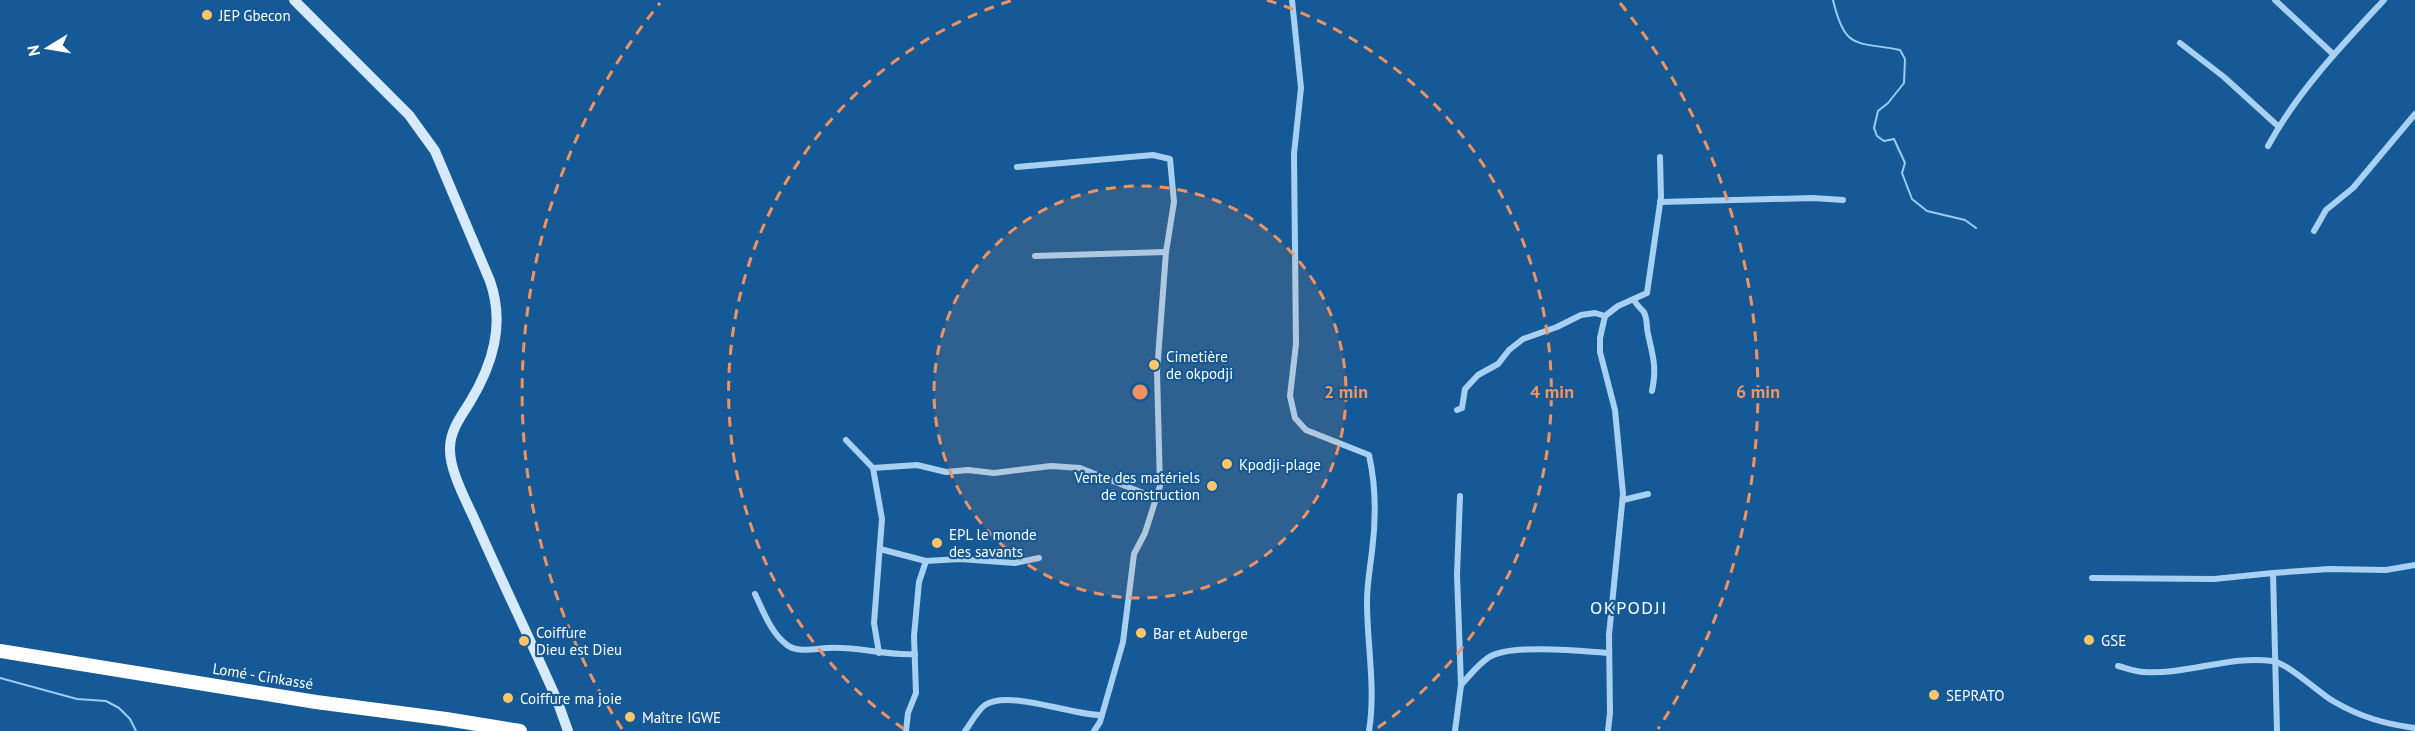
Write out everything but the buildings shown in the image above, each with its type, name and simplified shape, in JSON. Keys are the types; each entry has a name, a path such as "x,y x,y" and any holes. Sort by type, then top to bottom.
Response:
{"highway":[{"name":"Lomé - Cinkassé","path":"0,651 316,702 520,731"}],"street":[{"path":"294,0 409,115 435,151 490,281 498,320 495,345 486,371 450,441 451,462 557,700 568,731"},
{"path":"1292,0 1301,88 1293,154 1296,345 1290,396 1295,418 1306,430 1369,455 1374,493 1372,550 1367,582 1367,634 1371,658 1372,714 1369,731"},
{"path":"2276,0 2333,54"},
{"path":"2268,146 2279,127 2333,54 2384,0"},
{"path":"2180,43 2224,77 2279,127"},
{"path":"2314,231 2326,210 2353,188 2415,114"},
{"path":"1017,167 1153,155 1170,159 1174,202 1166,252 1157,372 1160,486 1145,533 1134,554 1123,642 1102,715 1094,731"},
{"path":"1608,731 1610,699 1608,653 1613,573 1619,552 1617,531 1623,500 1615,410 1600,351 1600,338 1605,316 1618,306 1647,293 1660,202 1660,157"},
{"path":"1660,202 1813,198 1843,200"},
{"path":"1035,256 1166,252"},
{"path":"1634,300 1643,311 1647,321 1654,356 1656,369 1652,391"},
{"path":"1457,410 1462,408 1465,389 1478,375 1498,364 1509,350 1523,339 1531,334 1557,327 1581,315 1595,313 1605,316"},
{"path":"846,440 873,468 882,519 874,623 879,653"},
{"path":"873,468 917,465 946,472 968,470 994,473 1051,466 1080,468 1156,498"},
{"path":"1623,500 1648,494"},
{"path":"1455,731 1461,685 1457,575 1460,496"},
{"path":"880,549 926,561 960,559 1015,563 1039,558"},
{"path":"906,731 908,713 916,693 914,636 919,582 926,561"},
{"path":"2092,578 2214,579 2329,569 2386,570 2415,565"},
{"path":"2273,573 2277,731"},
{"path":"755,594 779,638 789,647 804,650 859,649 879,653 915,654"},
{"path":"1461,685 1491,656 1502,652 1570,650 1608,653"},
{"path":"2118,666 2143,672 2187,670 2238,662 2274,661 2332,700 2360,715 2384,724 2415,728"},
{"path":"965,731 978,711 994,700 1050,705 1080,714 1102,715"}],"waterway":[{"path":"1833,0 1842,28 1854,41 1900,50 1905,59 1904,83 1888,103 1878,111 1874,128 1877,136 1884,141 1894,139 1905,163 1902,173 1912,199 1927,211 1965,220 1976,228"},
{"path":"0,678 77,699 106,701 119,708 130,719 136,731"}],"place":[{"name":"JEP Gbecon","path":"207,15"},
{"name":"Cimetière de okpodji","path":"1154,365"},
{"name":"Kpodji-plage","path":"1227,464"},
{"name":"Vente des matériels de construction","path":"1212,486"},
{"name":"EPL le monde des savants","path":"937,543"},
{"name":"Bar et Auberge","path":"1141,633"},
{"name":"GSE","path":"2089,640"},
{"name":"Coiffure Dieu est Dieu","path":"524,641"},
{"name":"SEPRATO","path":"1934,695"},
{"name":"Coiffure ma joie","path":"508,698"},
{"name":"Maître IGWE","path":"630,717"}],"district":[{"name":"OKPODJI","path":"1629,607"}]}
